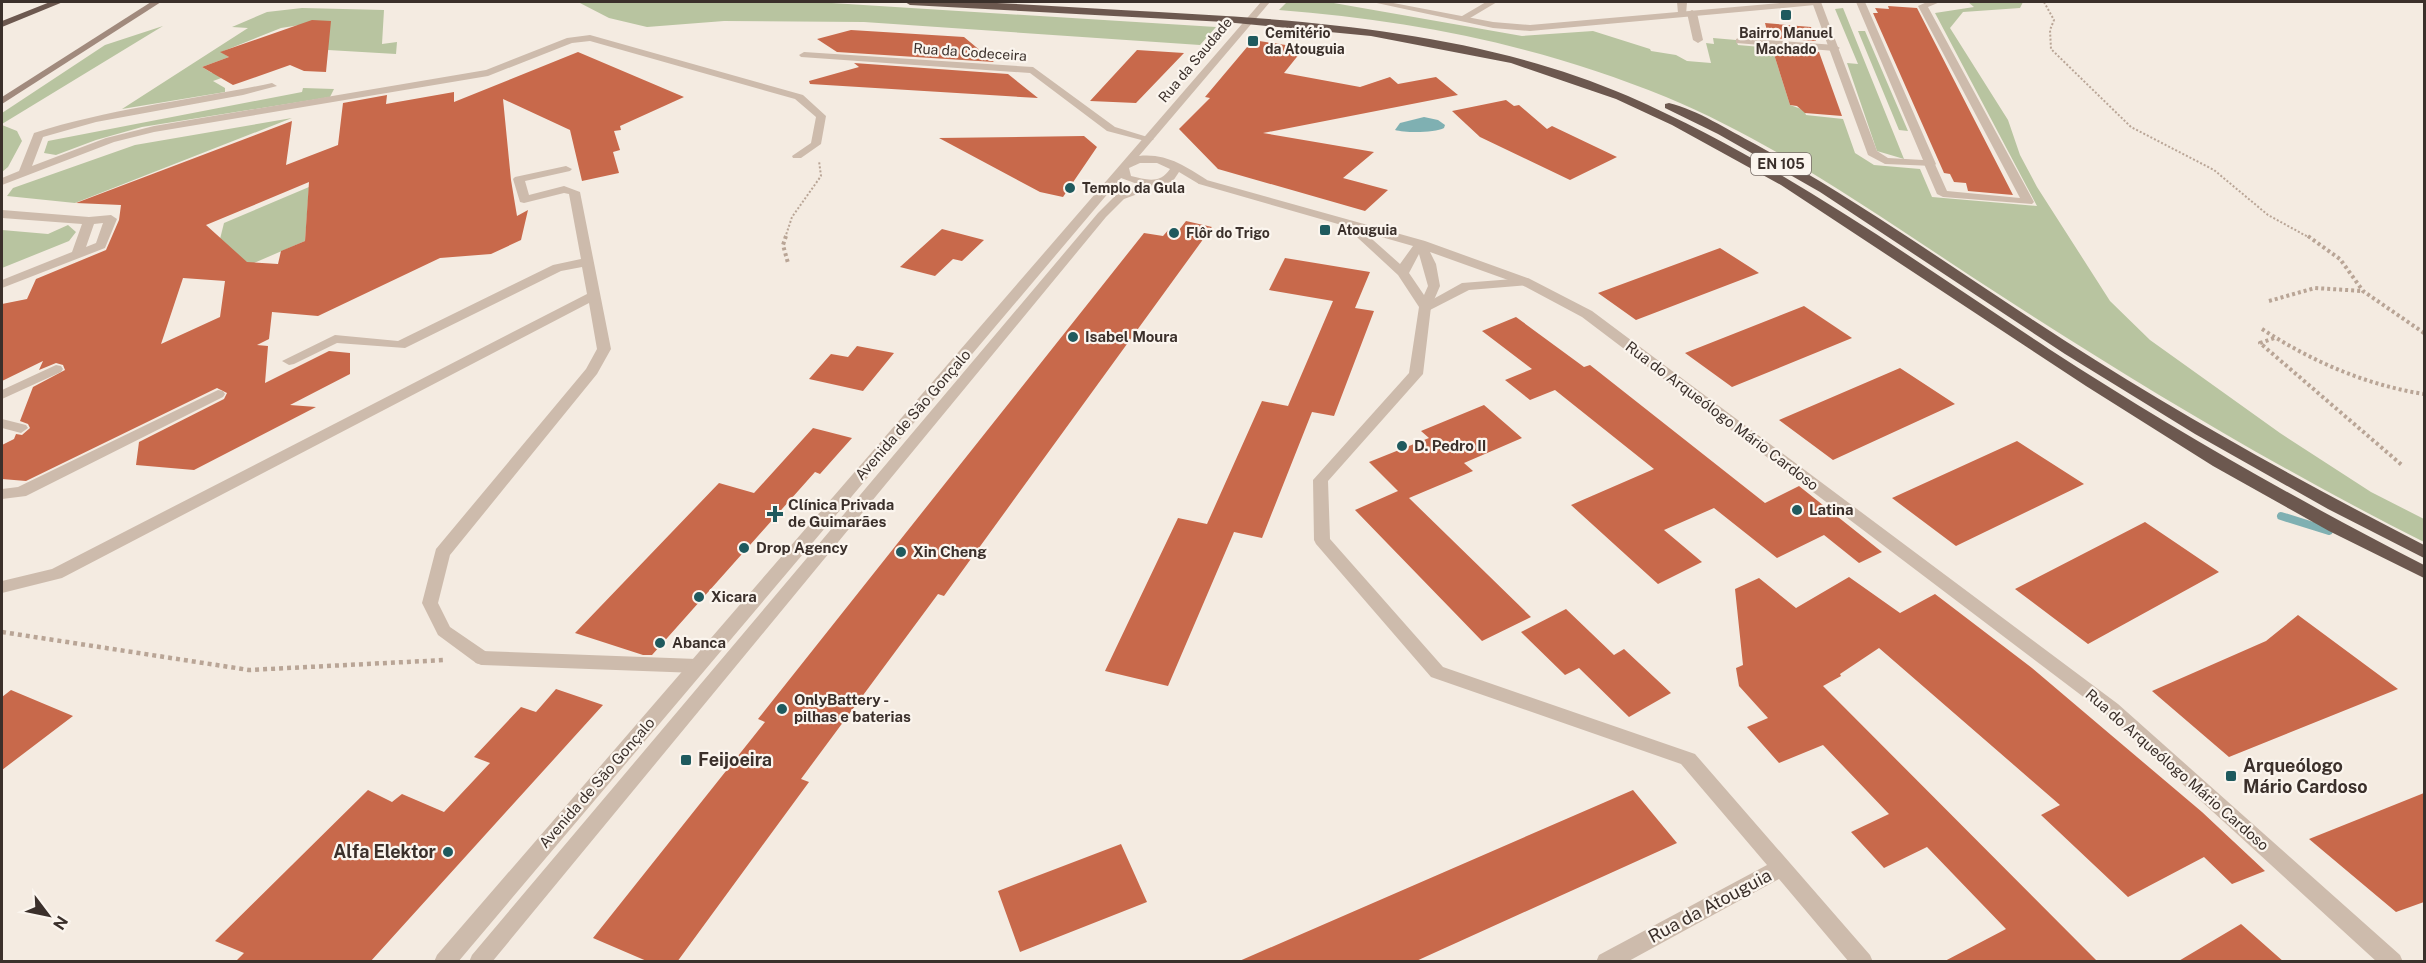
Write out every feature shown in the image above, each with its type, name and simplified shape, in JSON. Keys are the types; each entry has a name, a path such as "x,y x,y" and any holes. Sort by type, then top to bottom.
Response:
{"highway":[{"path":"2,24 58,2"},
{"name":"EN 105","path":"910,2 1251,21 1361,31 1484,54 1595,87 1679,123 1768,171 2194,448 2306,512 2424,572"},
{"name":"EN 105","path":"1056,2 1273,14 1403,29 1514,52 1629,89 1720,130 1790,169 2182,421 2296,485 2424,552"}],"main road":[{"path":"2,101 156,2"}],"street":[{"name":"Rua da Saudade","path":"1126,166 1265,2"},
{"path":"1377,2 1493,26 1530,28 1758,4 1816,2 1835,48 1872,153 1885,161 1930,164"},
{"path":"1462,19 1492,2"},
{"path":"1682,2 1698,40"},
{"path":"1861,2 1943,194 2028,202 1923,6 1935,2"},
{"path":"2,182 160,133 464,85 464,76 488,73 570,40 590,38 799,97 821,116 816,144 797,156"},
{"path":"1739,41 1835,48"},
{"name":"Rua da Codeceira","path":"804,55 1033,70 1111,129 1149,139"},
{"path":"24,174 38,135 70,123 231,96 272,86"},
{"path":"1149,139 1171,162 1176,169 1175,174 1156,183 1126,178 1126,166 1147,158 1171,162"},
{"name":"Rua do Arqueólogo Mário Cardoso","path":"1171,162 1203,182 1421,244 1526,282 1587,314 2112,709 2393,962"},
{"name":"Avenida de São Gonçalo","path":"444,962 1126,166"},
{"path":"566,169 519,179 524,200 564,189 574,192 592,296 604,349 592,371 442,553 430,603 444,631 482,658 697,666"},
{"name":"Rua do Arqueólogo Mário Cardoso","path":"1156,183 1203,182"},
{"name":"Avenida de São Gonçalo","path":"479,962 1102,215 1120,197 1156,183"},
{"path":"2,214 89,221 111,219 101,245 78,252 2,284"},
{"path":"78,252 89,221"},
{"path":"1347,222 1404,273 1425,307"},
{"path":"1404,273 1408,260 1421,244 1430,264 1434,286 1425,307 1416,374 1320,480 1322,540 1437,672 1688,759 1863,962"},
{"path":"289,361 335,339 400,345 556,268 586,262"},
{"path":"1425,307 1466,286 1526,282"},
{"path":"2,587 56,574 592,296"},
{"path":"2,395 56,369"},
{"path":"2,494 21,492 218,394"},
{"path":"2,424 21,428"},
{"name":"Rua da Atouguia","path":"1606,962 1781,868"}],"path":[{"path":"2044,2 2054,20 2050,30 2051,49 2131,128 2214,170 2268,215 2305,234 2340,259 2363,291 2424,333"},
{"path":"788,263 783,245 792,217 821,176 816,144"},
{"path":"2270,301 2296,290 2327,288 2363,291"},
{"path":"2262,329 2290,349 2370,380 2424,393"},
{"path":"2274,338 2260,343 2403,466"},
{"path":"2,632 249,670 482,658"}],"green space":[{"path":"578,2 816,2 1216,27 1200,45 864,22 724,21 647,27 609,18"},
{"path":"1287,2 1328,2 1522,36 1593,31 1651,51 1676,55 1687,61 1711,63 1706,43 1714,44 1713,38 1736,40 1738,45 1772,48 1790,105 1804,110 1806,115 1843,119 1855,153 1874,165 1920,169 1932,197 2037,206 1935,13 1974,7 1968,2 2023,2 2020,8 1963,12 1950,28 2008,120 2020,155 2037,187 2110,301 2150,340 2280,433 2371,492 2424,519 2424,542 2263,456 2158,394 2054,330 1797,164 1710,117 1666,97 1572,63 1427,28 1279,10"},
{"path":"302,8 384,10 382,44 397,42 396,54 328,50 306,24 281,28 221,52 229,57 202,67 212,73 271,60 213,81 225,88 225,92 122,109 248,28 232,27 267,12"},
{"path":"1843,8 1904,159 1877,151 1847,63 1858,64 1835,9"},
{"path":"163,26 2,124 2,113 105,45"},
{"path":"1858,31 1865,31 1908,131 1899,130"},
{"path":"303,88 334,89 330,97 142,127 96,140 56,155 44,153 48,141 302,92"},
{"path":"292,118 75,203 7,196 13,188 135,145"},
{"path":"2,125 17,131 22,141 8,167 2,172"},
{"path":"309,187 305,241 240,269 218,247 224,223"},
{"path":"68,225 76,232 69,241 2,268 2,230 48,234"}],"water":[{"path":"1424,117 1438,120 1445,125 1444,128 1420,132 1395,130 1400,123"}],"building":[{"path":"1888,6 1917,8 2013,195 1968,191 1966,183 1954,182 1950,174 1944,173 1873,13 1878,13 1875,8 1889,9"},
{"path":"312,20 331,21 326,72 304,71 290,65 233,85 202,67 229,57 220,52"},
{"path":"1765,23 1811,27 1816,41 1769,38"},
{"path":"851,30 964,37 994,62 837,52 817,39"},
{"path":"1253,40 1292,46 1288,51 1300,53 1284,73 1360,87 1390,77 1398,84 1436,77 1458,95 1263,133 1374,152 1343,178 1388,190 1365,211 1218,169 1179,129 1210,98 1205,97"},
{"path":"1772,48 1819,52 1842,116 1805,113 1797,106 1790,105"},
{"path":"1137,50 1184,53 1136,103 1090,101"},
{"path":"578,52 684,97 620,126 621,130 614,131 620,150 613,152 619,173 582,181 570,130 503,99 517,216 528,210 521,240 491,254 440,258 318,316 272,312 269,339 257,345 268,346 265,383 329,351 350,353 350,374 290,405 316,407 194,470 136,465 139,442 224,399 227,393 217,388 26,481 2,479 2,445 14,439 16,434 22,435 30,428 28,424 20,421 33,387 65,370 63,365 56,363 39,370 43,361 2,381 2,304 27,299 36,279 106,250 119,220 121,205 76,203 292,121 286,165 338,145 343,103 387,95 386,104 454,92 454,102","holes":["309,182 305,241 281,251 278,264 247,262 206,225","183,278 225,281 220,317 161,344"]},
{"path":"854,63 1008,74 1038,98 810,84 809,81 859,67"},
{"path":"1506,100 1514,106 1519,105 1547,129 1552,126 1617,157 1570,180 1480,137 1452,111"},
{"path":"1084,136 1097,147 1063,197 1040,192 939,138"},
{"path":"1186,221 1212,227 944,596 938,594 801,779 809,782 677,962 649,962 593,938 765,722 758,719 1144,233 1163,236 1170,228 1179,230"},
{"path":"942,229 984,240 962,261 953,259 935,276 900,267"},
{"path":"1720,248 1759,273 1636,320 1598,293"},
{"path":"1285,258 1370,272 1355,308 1374,311 1334,416 1312,412 1262,538 1234,532 1168,686 1105,671 1178,518 1207,524 1262,401 1288,406 1333,301 1269,290"},
{"path":"1804,306 1852,338 1732,387 1685,353"},
{"path":"1516,317 1584,367 1590,365 1765,503 1799,486 1882,552 1859,563 1824,535 1777,558 1714,508 1664,530 1702,562 1658,584 1571,505 1654,469 1555,390 1530,400 1505,380 1532,369 1482,331"},
{"path":"857,346 894,353 863,391 809,379 831,354 848,357"},
{"path":"1900,368 1955,404 1833,460 1779,420"},
{"path":"1484,405 1522,438 1464,463 1473,471 1409,498 1531,617 1482,641 1355,510 1398,491 1369,462 1429,438 1421,431"},
{"path":"813,428 852,438 820,474 815,472 652,655 643,655 575,633 719,483 754,493"},
{"path":"2017,441 2084,484 1956,546 1892,498"},
{"path":"2145,522 2219,572 2088,644 2015,589"},
{"path":"1849,577 1900,613 1935,594 2032,668 2202,812 2265,871 2232,884 2204,857 2128,897 2041,815 2060,805 1879,648 1840,674 1841,676 1823,686 2098,962 1943,962 2006,929 1927,847 1884,868 1851,832 1889,814 1823,745 1779,763 1747,727 1768,718 1739,686 1736,668 1743,665 1735,589 1759,578 1796,608"},
{"path":"1566,609 1614,655 1624,649 1671,693 1629,717 1579,668 1565,675 1521,632"},
{"path":"2298,615 2398,689 2229,757 2152,691 2266,641"},
{"path":"556,689 603,705 370,962 235,962 244,953 215,941 368,790 392,802 402,794 444,812 490,763 474,757 521,707 536,712"},
{"path":"11,690 73,716 2,770 2,697"},
{"path":"1633,790 1677,843 1414,962 1237,962"},
{"path":"2424,793 2424,902 2396,912 2309,839"},
{"path":"1121,844 1147,902 1020,952 998,891"},
{"path":"2241,924 2284,962 2177,962"}],"waterway":[{"path":"2281,516 2329,531"}],"place":[{"name":"Bairro Manuel Machado","path":"1786,15"},
{"name":"Cemitério da Atouguia","path":"1253,41"},
{"name":"Templo da Gula","path":"1070,188"},
{"name":"Atouguia","path":"1325,230"},
{"name":"Flôr do Trigo","path":"1174,233"},
{"name":"Isabel Moura","path":"1073,337"},
{"name":"D. Pedro II","path":"1402,446"},
{"name":"Latina","path":"1797,510"},
{"name":"Clínica Privada de Guimarães","path":"775,514"},
{"name":"Drop Agency","path":"744,548"},
{"name":"Xin Cheng","path":"901,552"},
{"name":"Xicara","path":"699,597"},
{"name":"Abanca","path":"660,643"},
{"name":"OnlyBattery - pilhas e baterias","path":"782,709"},
{"name":"Feijoeira","path":"686,760"},
{"name":"Arqueólogo Mário Cardoso","path":"2231,776"},
{"name":"Alfa Elektor","path":"448,852"}]}
